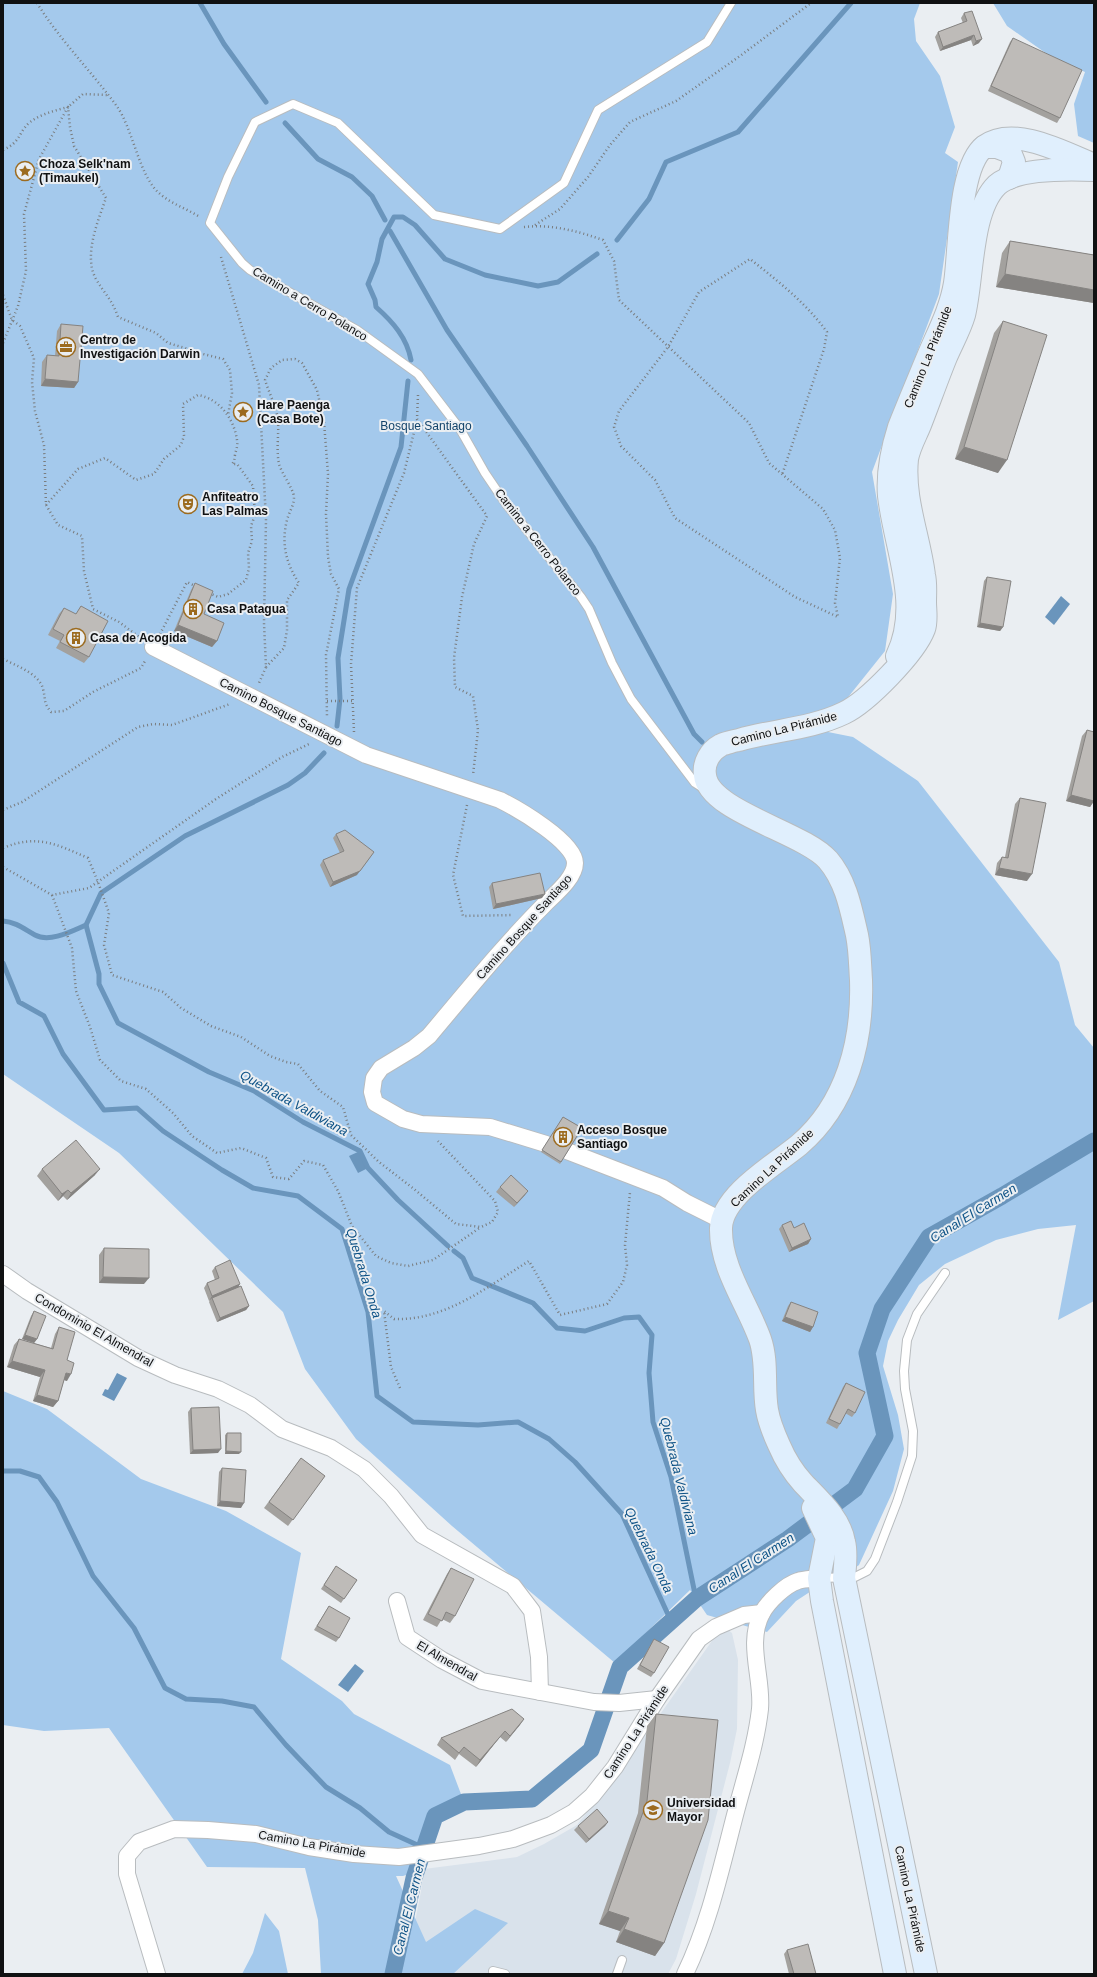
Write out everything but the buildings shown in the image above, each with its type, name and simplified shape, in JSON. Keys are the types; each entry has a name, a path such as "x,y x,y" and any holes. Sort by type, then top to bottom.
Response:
{"street":[{"path":"984,147 996,140 1016,139 1043,143 1094,165"},
{"path":"984,147 997,147 1010,152 1014,162 1009,178"},
{"name":"Camino La Pirámide","path":"884,680 904,642 908,618 907,596 890,497 889,470 893,446 899,427 949,308 955,283 963,202 970,171 984,147"},
{"name":"Camino La Pirámide","path":"926,1974 844,1578 846,1545 834,1535 804,1483 792,1469 772,1430 767,1409 763,1352 740,1290 727,1266 723,1250 721,1220 730,1203 769,1168 801,1143 821,1121 834,1101 851,1065 857,1044 862,1001 859,944 848,896 839,875 826,858 812,846 748,815 717,796 707,784 704,769 710,755 721,745 746,738 818,723 842,714 859,705 906,657 926,627 925,576 909,506 907,456 963,318 972,267 976,228 983,208 998,185 1009,178 1049,170 1094,170"},
{"name":"Camino Bosque Santiago","path":"153,647 366,755 514,807 556,837 572,852 575,863 573,873 506,944 429,1036 414,1048 381,1068 374,1078 372,1092 375,1103 403,1120 421,1124 490,1127 546,1144"},
{"path":"567,1151 662,1188 687,1203 721,1220"},
{"name":"Condominio El Almendral","path":"3,1274 27,1291 138,1358 175,1375 218,1389 250,1405 282,1429 331,1448 364,1469 391,1496 422,1535 513,1586 532,1611 539,1658 540,1692"},
{"path":"834,1535 818,1578 895,1974"},
{"path":"685,1974 696,1951 719,1875 755,1739 760,1708 755,1641 756,1628 762,1613 779,1593 796,1582 818,1578"},
{"name":"El Almendral","path":"397,1601 407,1637 442,1660 482,1681 594,1702 619,1703 657,1699"},
{"name":"Camino La Pirámide","path":"157,1974 127,1874 127,1856 139,1842 174,1829 208,1830 256,1834 309,1847 346,1853 399,1857 440,1852 513,1839 551,1825 574,1812 592,1796 615,1767 657,1699 699,1639 716,1627 744,1615 762,1613"}],"lane":[{"path":"210,223 228,178 255,122 293,104 338,124 434,215 500,229 564,183 598,110 707,42 731,3"},
{"name":"Camino a Cerro Polanco","path":"210,223 242,263 250,270 357,330 418,374 460,429 485,473 506,504 537,544 557,565 589,609 625,688 647,722 695,783 717,796"},
{"path":"818,1578 844,1578 860,1575 871,1565 898,1502 912,1456 913,1431 906,1394 904,1371 907,1340 917,1314 945,1273"},
{"path":"618,1974 622,1960"},
{"path":"493,1971 505,1974"}],"path":[{"path":"37,3 59,35 117,106 130,131 144,171 150,182 160,194 210,223"},
{"path":"535,226 560,209 588,177 610,145 630,122 676,101 811,3"},
{"path":"3,343 18,306 26,271 24,214 39,159 68,107 83,94 108,95"},
{"path":"3,150 16,143 28,124 37,118 68,107"},
{"path":"68,107 74,146 106,198 92,238 91,256 95,278 114,304 118,317 156,333 168,343 185,348 194,354 203,354 223,359 230,370 232,393 228,415"},
{"path":"500,229 535,226 569,228 603,240 614,261 619,300 668,347 749,423 769,464 782,475 823,509 835,530 840,558 835,603 838,617 795,597 675,518 655,480 620,446 614,427 619,411 668,347 699,292 750,259 776,279 813,313 827,332 825,344 782,475"},
{"path":"219,252 259,385 266,520 264,623 266,667"},
{"path":"3,295 12,320 20,326 34,358 32,382 35,411 44,445 46,505 58,525 82,536 84,571 93,609 119,622 153,647"},
{"path":"3,810 22,802 138,727 153,724 172,725 253,697 266,667 284,648 287,630 287,600 299,583 292,573 284,550 284,533 287,519 294,504 294,495 284,478 279,464 277,445 278,420 265,380 272,368 282,360 296,359 302,363 317,390 324,422 328,474 326,514 328,557 331,574 339,588 326,655 327,736 275,761 216,799 99,883 89,888 52,895"},
{"path":"355,750 351,664 357,588 404,473 417,419 418,374"},
{"path":"46,505 78,469 105,458 136,480 154,474 164,460 181,445 184,436 183,404 198,394 210,398 228,415 237,439 235,461 232,464 237,464 253,486 255,515 251,526 251,544 248,553 248,574 246,580 228,594 218,597 206,591"},
{"path":"417,419 487,516 474,544 462,597 454,658 455,687 473,696 478,730 474,770 453,875 463,916 534,915"},
{"path":"3,660 26,669 36,679 43,688 44,703 51,712 64,711 94,692 141,668 187,582 200,588"},
{"path":"327,701 352,701"},
{"path":"3,848 28,841 52,842 88,858 99,883 109,913 104,945 112,975 163,992 181,1008 211,1026 241,1037 270,1056 286,1062 298,1064 320,1091 343,1107 351,1135 379,1162 456,1224 481,1227"},
{"path":"3,867 52,895 72,948 76,991 90,1027 100,1060 121,1081 146,1089 173,1113 192,1136 217,1153 241,1148 266,1158 273,1177 289,1179 304,1161 323,1166 338,1191 352,1226 376,1256 391,1263 408,1266 432,1260 481,1227 492,1222 498,1212 495,1201 421,1124"},
{"path":"400,1388 391,1367 384,1311 394,1319 408,1320 436,1314 450,1309 528,1261 560,1315 607,1304 623,1282 627,1265 625,1245 631,1176"}],"shaded area":[{"path":"1061,596 1070,604 1054,625 1045,617"},
{"path":"360,1151 368,1168 358,1173 349,1156"},
{"path":"117,1373 127,1378 114,1401 102,1395 105,1389 108,1390"},
{"name":"Universidad Mayor","path":"728,1630 732,1633 738,1660 737,1729 730,1763 696,1894 676,1959 668,1974 405,1974 424,1869 517,1857 544,1844 577,1825 625,1764 714,1638 719,1632"},
{"path":"355,1664 364,1671 348,1692 338,1685"}],"green space":[{"name":"Bosque Santiago","path":"3,3 920,3 914,19 916,41 940,76 955,127 945,153 958,162 939,294 872,472 893,594 885,651 841,706 778,722 853,737 918,781 1059,962 1075,1025 1094,1048 1094,1301 1058,1320 1076,1225 1038,1229 996,1240 945,1264 919,1285 898,1320 888,1341 883,1366 898,1415 904,1449 893,1491 859,1565 848,1573 822,1584 796,1601 767,1632 707,1615 690,1590 615,1663 452,1526 356,1439 305,1369 283,1312 119,1153 3,1074"},
{"path":"993,3 1094,3 1094,143 1078,136 1074,104 1085,72 1050,56 1007,26"},
{"path":"3,1391 47,1409 141,1479 226,1511 301,1553 281,1659 342,1701 354,1714 450,1765 464,1802 435,1816 424,1869 403,1876 396,1876 426,1942 475,1909 508,1923 453,1974 321,1974 318,1920 305,1868 207,1867 109,1728 44,1731 3,1725"},
{"path":"265,1913 279,1931 288,1974 242,1974 253,1953"}],"waterway":[{"path":"200,3 224,44 266,102"},
{"path":"617,240 649,199 666,162 738,132 851,3"},
{"path":"285,123 318,159 352,177 372,196 385,220"},
{"path":"411,360 403,338 376,307 375,300 368,284 377,262 382,239 394,217 403,217 415,225 445,259 485,275 538,286 558,282 597,254"},
{"path":"390,231 447,330 527,446 593,547 694,734 702,742"},
{"path":"337,726 340,699 338,658 349,589 401,447 408,381"},
{"name":"Quebrada Valdiviana","path":"324,753 305,773 288,785 185,836 101,893 86,925 99,974 99,984 118,1023 209,1072 254,1091 303,1122 360,1151 368,1168 398,1200 448,1246"},
{"path":"3,921 16,924 35,935 47,938 68,933 86,925"},
{"name":"Quebrada Onda","path":"3,963 19,1002 44,1016 63,1054 104,1110 137,1108 163,1131 222,1170 253,1188 298,1196 342,1229 368,1312 377,1396 413,1422 478,1425 518,1422 549,1439 575,1462 622,1514 671,1621"},
{"name":"Canal El Carmen","path":"393,1974 414,1878 435,1816 464,1802 532,1799 591,1750 620,1667 696,1599 788,1539 855,1489 885,1436 867,1353 882,1309 929,1237 1002,1196 1094,1141"},
{"name":"Quebrada Valdiviana","path":"454,1251 463,1258 472,1278 533,1303 557,1328 585,1331 624,1318 639,1317 652,1335 649,1373 653,1422 671,1477 696,1599"},
{"path":"3,1471 20,1471 39,1477 57,1502 93,1576 134,1628 165,1688 186,1699 222,1701 254,1707 286,1745 326,1787 360,1808 389,1832 424,1848"}],"place":[{"name":"Choza Selk'nam (Timaukel)","path":"25,171"},
{"name":"Centro de Investigación Darwin","path":"66,347"},
{"name":"Hare Paenga (Casa Bote)","path":"243,412"},
{"name":"Anfiteatro Las Palmas","path":"188,504"},
{"name":"Casa Patagua","path":"193,609"},
{"name":"Casa de Acogida","path":"76,638"},
{"name":"Acceso Bosque Santiago","path":"563,1137"},
{"name":"Universidad Mayor","path":"653,1810"}]}
